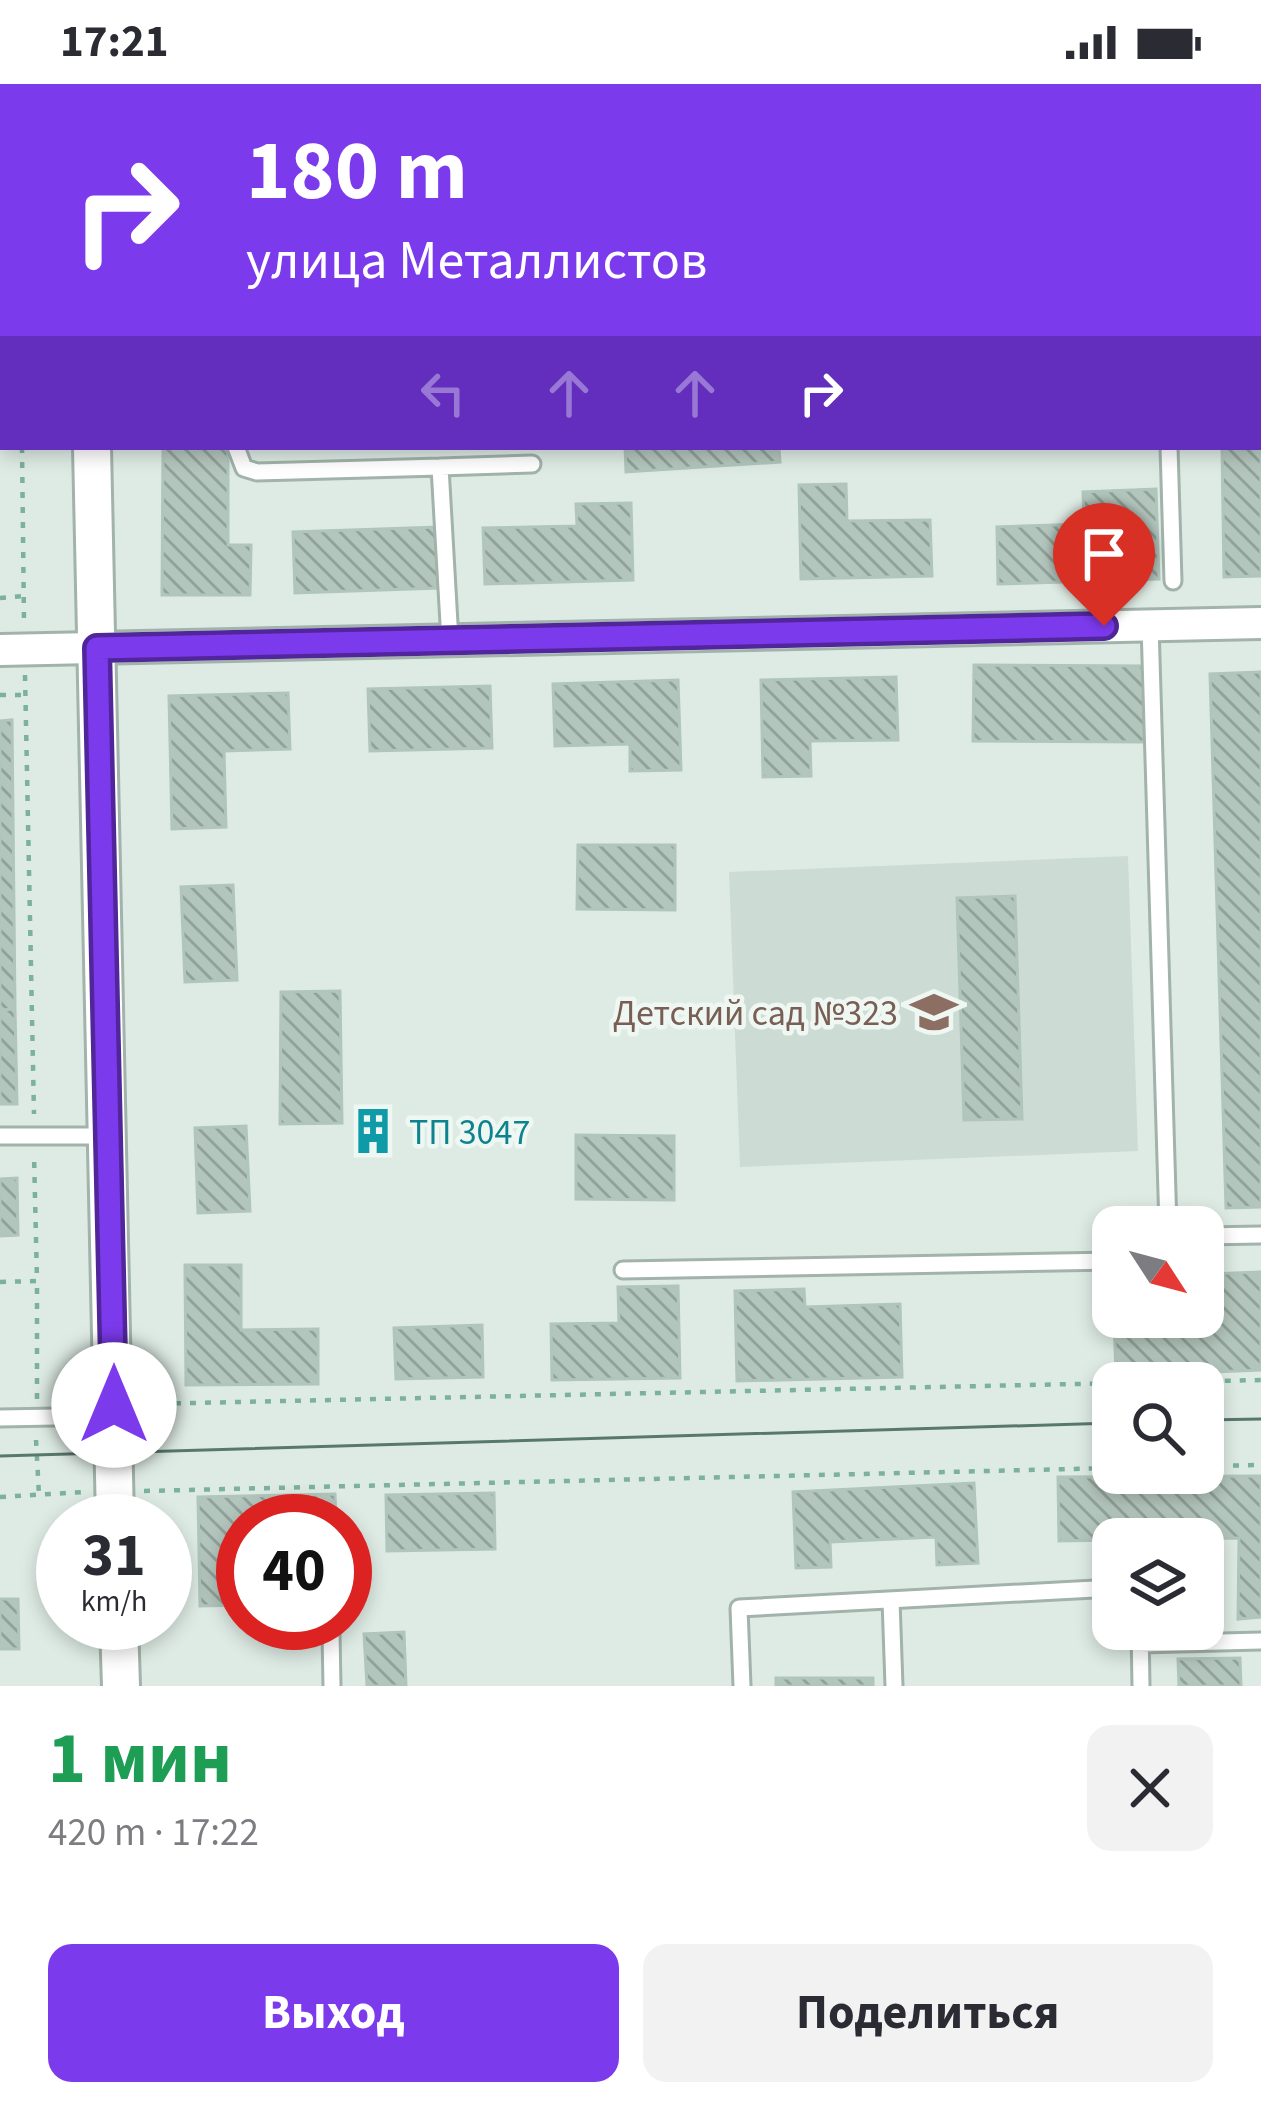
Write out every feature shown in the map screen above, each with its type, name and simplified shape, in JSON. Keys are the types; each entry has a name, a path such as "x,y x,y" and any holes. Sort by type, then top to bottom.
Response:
{"street":[{"path":"92,450 115,1494"},
{"path":"12,650 1261,622"},
{"path":"120,1650 121,1686"}],"lane":[{"path":"237,450 244,468 257,472 532,464"},
{"path":"1169,450 1173,581"},
{"path":"440,467 450,640"},
{"path":"1150,625 1167,1206"},
{"path":"0,1136 109,1136"},
{"path":"1224,1236 1261,1235"},
{"path":"623,1270 1092,1261"},
{"path":"0,1418 114,1410"},
{"path":"742,1686 739,1608 1092,1589"},
{"path":"891,1600 894,1686"},
{"path":"1224,1639 1261,1641"},
{"path":"331,1650 332,1686"},
{"path":"1141,1650 1142,1686"}],"path":[{"path":"22,450 24,596 12,650 26,695 39,1494"},
{"path":"0,598 24,596"},
{"path":"0,695 26,695"},
{"path":"0,1282 37,1281"},
{"path":"114,1410 1261,1380"},
{"path":"1224,1466 1261,1465"},
{"path":"192,1503 1092,1469"},
{"path":"0,1497 36,1495"}],"shaded area":[{"name":"Детский сад №323","path":"1128,856 1138,1151 740,1167 729,872"}],"building":[{"path":"163,450 228,450 228,545 251,545 250,595 162,595"},
{"path":"625,450 779,450 780,462 626,472"},
{"path":"1222,450 1261,450 1261,576 1224,577"},
{"path":"846,484 847,521 930,520 932,576 801,579 799,485"},
{"path":"1156,489 1159,579 998,584 997,527 1084,524 1083,492"},
{"path":"631,503 633,580 485,584 483,528 577,526 576,504"},
{"path":"438,527 439,588 295,593 293,532"},
{"path":"974,665 1145,666 1144,742 973,741"},
{"path":"1261,672 1261,1207 1226,1208 1210,674"},
{"path":"896,677 898,740 810,741 811,776 763,777 761,680"},
{"path":"678,680 681,770 630,771 630,744 555,746 553,684"},
{"path":"490,686 492,748 370,751 368,689"},
{"path":"288,693 290,749 224,751 226,827 172,829 169,696"},
{"path":"12,720 15,1009 0,1010 0,721"},
{"path":"578,845 675,845 675,910 577,909"},
{"path":"233,885 237,980 185,982 181,887"},
{"path":"1015,896 1022,1119 964,1120 957,898"},
{"path":"340,991 342,1123 280,1124 281,992"},
{"path":"15,1009 17,1104 0,1104 0,1010"},
{"name":"ТП 3047","path":"356,1117 389,1117 389,1144 357,1144"},
{"path":"246,1126 250,1211 198,1213 195,1128"},
{"path":"576,1135 674,1136 674,1200 576,1199"},
{"path":"17,1178 18,1235 0,1236 0,1179"},
{"path":"185,1265 241,1265 241,1330 318,1329 318,1384 186,1385"},
{"path":"1261,1272 1261,1370 1224,1372 1224,1362 1116,1362 1115,1338 1224,1338 1224,1273"},
{"path":"678,1286 680,1378 552,1380 551,1324 619,1323 618,1287"},
{"path":"804,1289 805,1307 900,1304 902,1377 737,1381 735,1291"},
{"path":"482,1325 483,1377 396,1379 394,1328"},
{"path":"1224,1476 1261,1476 1261,1617 1238,1619 1239,1538 1224,1538 1224,1518 1092,1518 1092,1540 1059,1541 1058,1477 1092,1477 1092,1494 1224,1494"},
{"path":"974,1483 978,1563 937,1565 936,1537 830,1542 831,1567 796,1568 793,1492"},
{"path":"494,1493 495,1549 387,1551 386,1495"},
{"path":"198,1497 216,1497 216,1606 200,1606"},
{"path":"0,1599 18,1599 19,1649 0,1649"},
{"path":"404,1632 406,1686 367,1686 365,1650 372,1650 372,1634"},
{"path":"1240,1658 1241,1686 1179,1686 1178,1659"},
{"path":"776,1678 873,1678 873,1686 776,1686"}],"tram line":[{"path":"1224,1420 1261,1419"},
{"path":"0,1456 1092,1424"}],"place":[{"name":"Детский сад №323","path":"934,1012"},
{"name":"ТП 3047","path":"373,1131"}],"route":[{"path":"114,1405 97,648 1104,626"}]}
